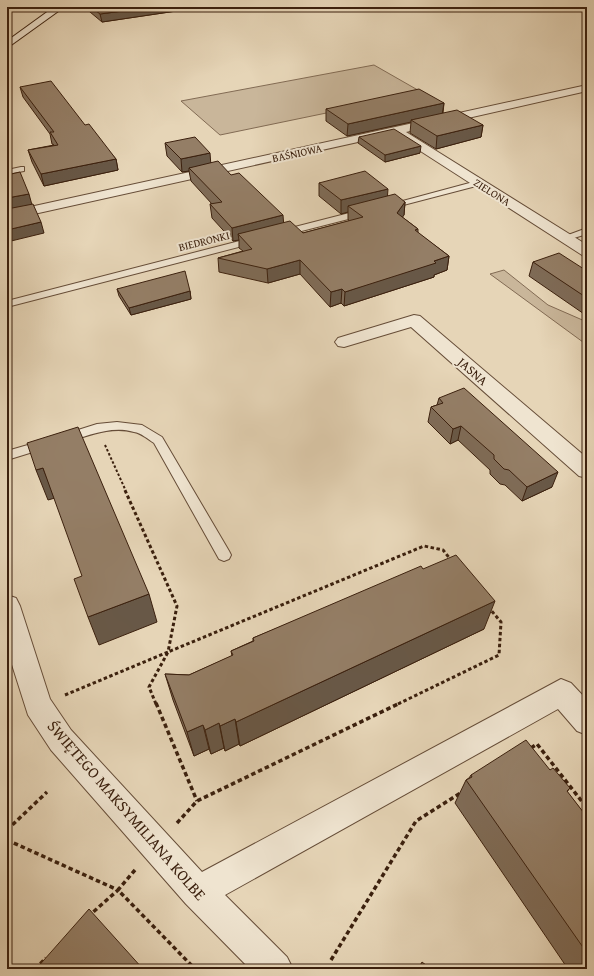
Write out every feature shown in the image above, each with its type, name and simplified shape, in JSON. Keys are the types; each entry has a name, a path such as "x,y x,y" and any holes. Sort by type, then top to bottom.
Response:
{"street":[{"path":"7,45 60,7"},
{"name":"BAŚNIOWA","path":"7,216 587,88"},
{"name":"ZIELONA","path":"397,131 587,252"},
{"name":"JASNA","path":"344,342 414,320 587,470"},
{"name":"ŚWIĘTEGO MAKSYMILIANA KOLBE","path":"7,606 38,706 61,740 198,892 275,969"},
{"path":"198,892 561,692 587,722"}],"lane":[{"path":"7,172 21,169"},
{"name":"BIEDRONKI","path":"7,304 477,183"},
{"path":"564,238 587,231"},
{"path":"7,456 98,428 117,426 138,428 158,440 224,554"}],"path":[{"path":"98,428 177,606 168,652 149,687 197,801 499,655 501,622 487,604"},
{"path":"38,706 424,546 443,550 453,562"},
{"path":"523,753 537,744 587,808"},
{"path":"331,960 416,821 470,787"},
{"path":"7,830 47,792"},
{"path":"7,840 118,890 85,920"},
{"path":"35,969 52,953"}],"shaded area":[{"path":"374,65 423,93 220,135 181,101"},
{"path":"504,270 548,305 587,322 587,345 490,274"}],"building":[{"path":"91,7 153,7 100,14"},
{"path":"51,81 85,125 89,124 116,159 41,174 28,150 58,145 50,132 54,132 20,87"},
{"path":"419,89 444,103 348,124 326,109"},
{"path":"457,110 483,125 437,136 411,120"},
{"path":"394,129 421,146 385,155 359,137"},
{"path":"195,137 210,153 181,159 165,143"},
{"path":"218,161 231,175 239,173 283,215 232,228 210,204 222,202 189,168"},
{"path":"365,171 388,189 341,200 319,183"},
{"path":"20,172 29,194 7,198 7,175"},
{"path":"395,194 405,202 397,213 418,229 415,230 449,256 434,261 436,263 345,292 342,289 331,292 300,260 267,269 218,258 252,249 238,234 290,221 303,233 363,217 348,206"},
{"path":"33,204 41,222 7,230 7,209"},
{"path":"559,253 587,271 587,298 533,262"},
{"path":"185,271 190,291 129,308 117,289"},
{"path":"464,388 558,472 527,487 509,470 504,469 494,459 494,455 461,426 453,429 431,407 443,403 439,398"},
{"path":"78,427 149,594 88,617 74,579 82,576 43,468 36,470 27,443"},
{"path":"456,555 495,601 236,722 235,719 220,726 219,723 205,730 203,725 187,732 165,674 189,675 233,655 231,651 254,641 253,638 421,566 423,569"},
{"path":"526,740 550,770 553,768 570,788 567,791 587,817 587,953 466,780 472,777 471,775"},
{"path":"89,909 143,969 36,969"},
{"path":"422,962 431,969 418,969"}]}
